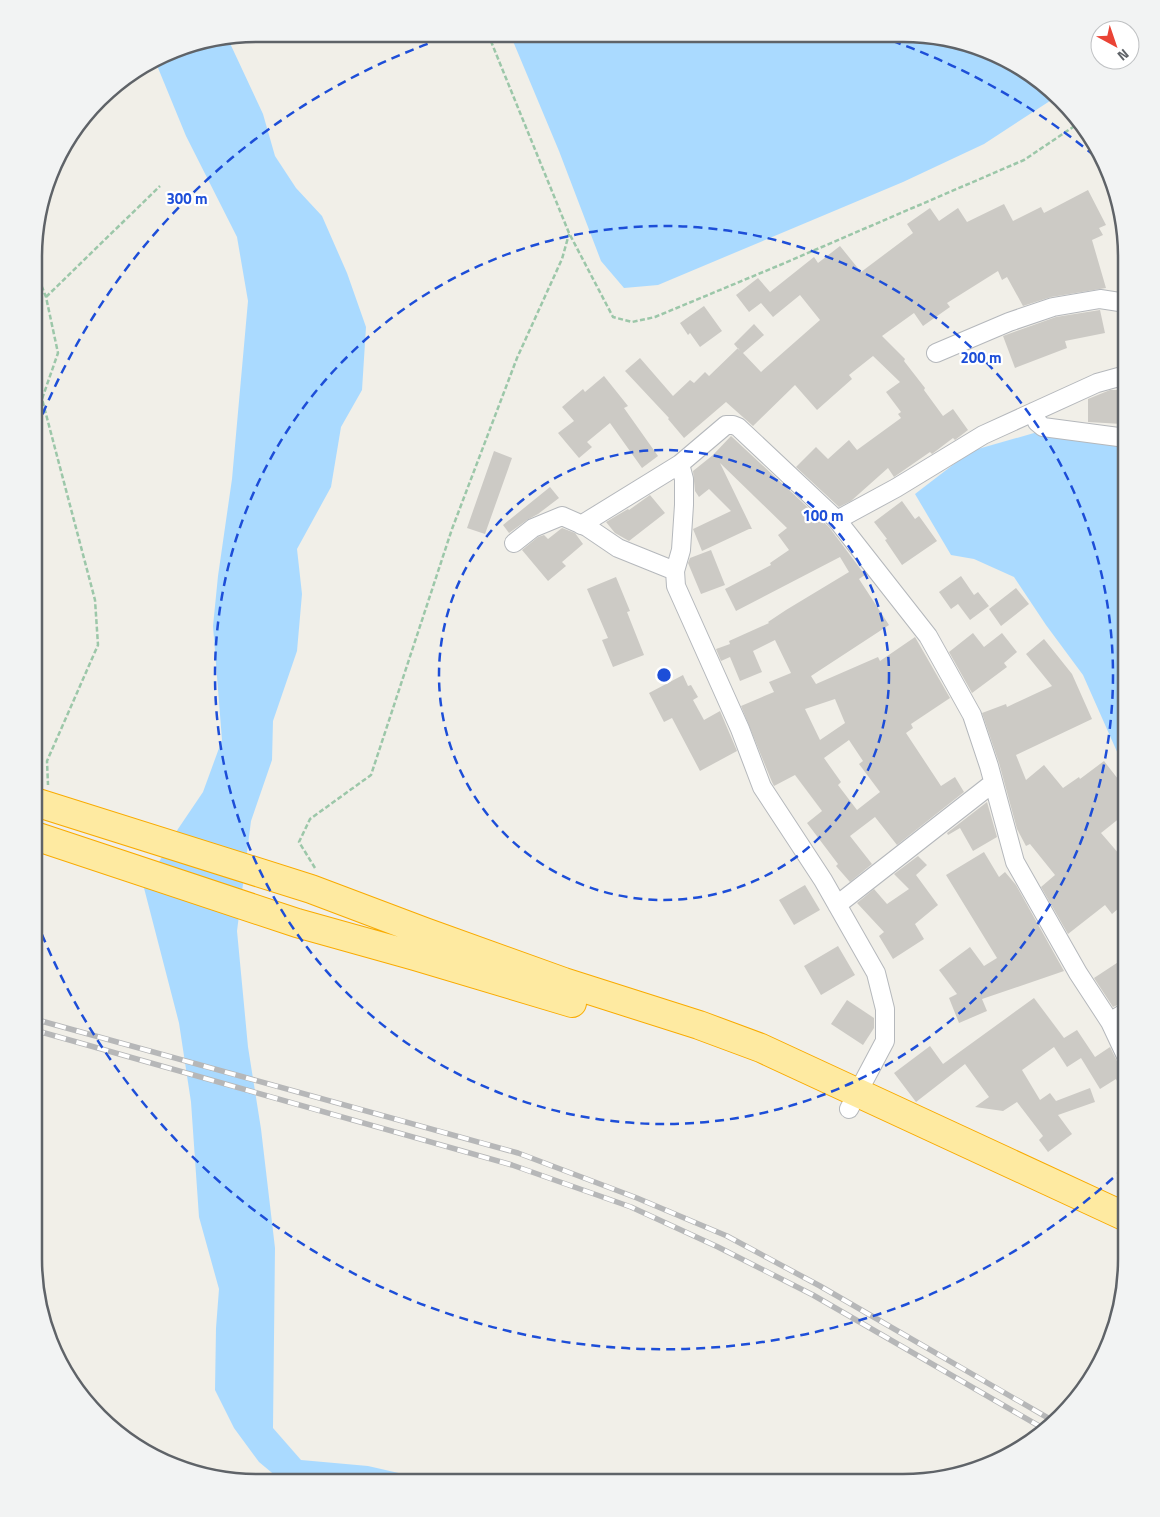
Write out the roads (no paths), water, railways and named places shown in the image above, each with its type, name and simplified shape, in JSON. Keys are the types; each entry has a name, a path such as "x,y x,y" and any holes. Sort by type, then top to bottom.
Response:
{"highway":[{"path":"42,804 322,893 555,978 698,1025 761,1048 853,1101 993,1174 1069,1212 1118,1233"},
{"path":"42,839 297,923 416,956 643,1026 853,1101 1118,1215"}],"street":[{"path":"936,353 1009,322 1053,308 1100,299 1118,302"},
{"path":"837,520 896,488 983,435 1096,383 1118,377"},
{"path":"1033,412 1037,422 1043,427 1118,437"},
{"path":"581,525 680,464 726,424 738,427 837,520 928,636 972,715 1015,862 1083,981 1110,1022 1118,1039"},
{"path":"680,464 684,479 684,505 681,550 675,570 676,586 729,704 762,787 823,880 876,973 885,1009 885,1041 853,1101"},
{"path":"514,543 533,528 562,516 581,525 618,548 675,570"},
{"path":"837,905 993,783"},
{"path":"1110,1022 1118,1017"}],"water":[{"path":"513,42 902,42 931,44 972,54 998,65 1022,79 1050,101 984,144 903,182 658,285 624,288 601,261 559,151"},
{"path":"230,44 263,114 275,156 296,188 322,216 347,273 366,327 362,390 341,427 331,487 297,549 302,594 297,651 273,721 272,760 251,821 237,931 248,1047 261,1129 275,1248 273,1428 301,1460 368,1466 403,1474 273,1474 259,1462 234,1428 215,1390 219,1289 199,1217 191,1102 179,1023 144,888 178,829 203,792 222,740 213,626 232,479 248,301 237,237 186,136 158,67 188,54"},
{"path":"1041,431 1118,442 1118,754 1083,675 1014,577 974,559 951,555 915,494 971,451"}],"railway":[{"path":"42,1021 518,1153 637,1198 727,1236 820,1286 1048,1418"},
{"path":"42,1032 512,1165 631,1207 718,1247 813,1295 1038,1426"}]}
